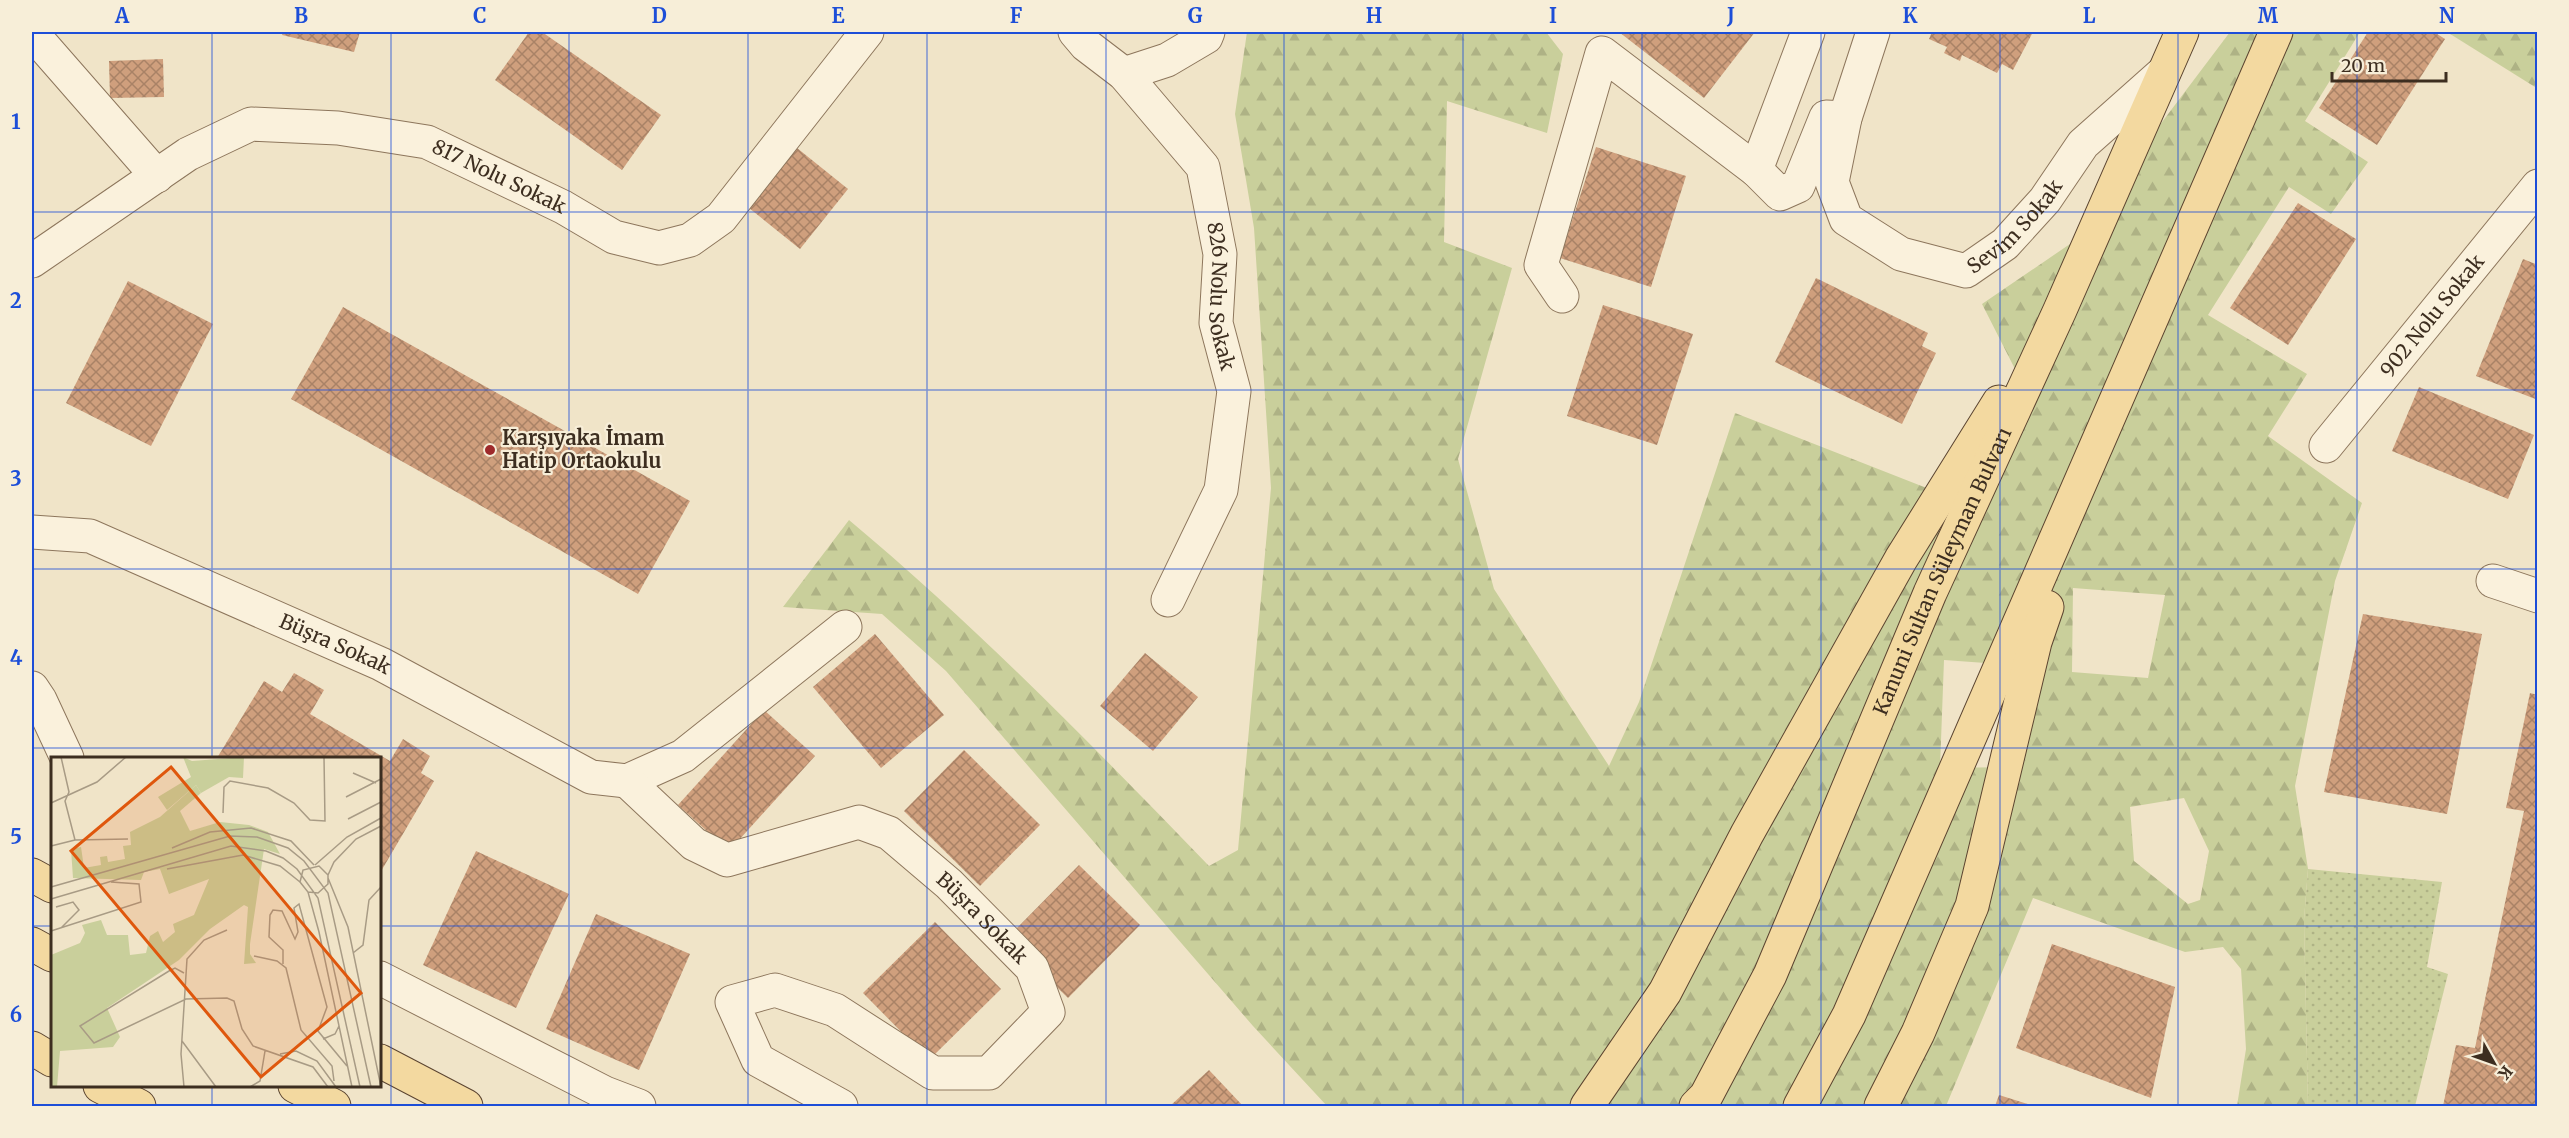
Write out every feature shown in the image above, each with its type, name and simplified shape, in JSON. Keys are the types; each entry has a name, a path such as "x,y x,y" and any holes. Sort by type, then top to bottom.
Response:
{"main road":[{"name":"Kanuni Sultan Süleyman Bulvarı","path":"1696,1107 1706,1096 1770,975 1930,593 2060,310 2182,32"},
{"path":"1800,1107 1849,1015 2276,32"},
{"path":"1587,1107 1665,992 1747,834 1901,559 1990,415 2060,310"},
{"path":"1881,1107 1918,1033 1972,906 2035,642 2135,356"},
{"path":"32,875 51,885"},
{"path":"32,944 51,954"},
{"path":"32,1048 51,1059"},
{"path":"381,1062 466,1107"},
{"path":"102,1087 139,1107"},
{"path":"297,1087 334,1107"}],"street":[{"name":"817 Nolu Sokak","path":"32,261 188,154 251,124 338,128 428,142 563,207 614,237 659,248 690,240 721,218 867,32"},
{"name":"826 Nolu Sokak","path":"1075,32 1086,45 1124,74 1203,167 1220,254 1216,323 1234,392 1221,490 1168,600"},
{"path":"1124,74 1167,60 1206,37 1208,32"},
{"path":"1756,170 1808,32"},
{"name":"Sevim Sokak","path":"1873,32 1845,118 1832,183 1846,219 1901,255 1966,271 2005,244 2045,200 2083,144 2164,72"},
{"path":"32,33 157,176"},
{"path":"1562,296 1541,265 1602,53 1756,170 1780,194 1798,186 1826,117 1845,118"},
{"name":"902 Nolu Sokak","path":"2326,446 2538,186"},
{"name":"817 Nolu Sokak","path":"32,289 59,243"},
{"name":"Büşra Sokak","path":"32,532 90,536 381,664 591,777 627,781 694,844 727,860 859,822 889,833 949,884 1032,968 1048,1012 989,1073 933,1073 835,1010 775,990 732,1002 758,1060 841,1107"},
{"path":"2493,581 2538,597"},
{"path":"627,781 683,756 845,627"},
{"path":"32,688 40,700 66,757"},
{"path":"381,979 604,1093 639,1107"}],"green space":[{"path":"1247,32 1546,32 1563,54 1547,133 1447,101 1444,242 1512,268 1458,459 1494,589 1609,766 1639,702 1735,413 1947,496 2015,369 1982,304 2070,244 2230,32 2360,32 2305,121 2368,162 2331,214 2289,187 2208,315 2307,374 2268,436 2362,503 2335,581 2295,786 2308,869 2304,920 2308,1106 2237,1106 2246,1049 2241,969 2223,947 2185,952 2033,898 1946,1106 1327,1106 1253,1026 946,671 882,614 783,607 849,520 989,645 1209,866 1238,850 1271,488 1254,228 1235,114","holes":["2073,588 2165,595 2148,678 2072,672","1944,660 2027,666 2015,767 1940,768","2184,798 2209,851 2200,900 2188,904 2134,861 2130,807"]},
{"path":"2447,32 2537,32 2537,85 2535,87"},
{"path":"2308,869 2442,882 2427,967 2448,974 2415,1106 2308,1106 2304,920"}],"building":[{"path":"283,32 360,32 354,52 282,35"},
{"path":"529,32 542,32 661,115 622,170 495,80"},
{"path":"1619,32 1755,32 1704,98"},
{"path":"1932,32 2033,32 2013,70 2002,64 1997,73 1962,55 1960,61 1944,53 1947,47 1929,39"},
{"path":"2368,32 2434,32 2445,39 2377,145 2319,108"},
{"path":"163,59 164,97 110,98 109,61"},
{"path":"1596,147 1686,176 1651,287 1560,258"},
{"path":"797,148 848,189 800,249 749,208"},
{"path":"2298,203 2356,239 2288,345 2230,308"},
{"path":"2523,259 2538,265 2538,400 2476,376"},
{"path":"1816,278 1928,333 1922,346 1936,353 1902,424 1775,362"},
{"path":"128,281 213,324 151,446 66,403"},
{"path":"1603,305 1693,334 1657,445 1567,416"},
{"name":"Karşıyaka İmam Hatip Ortaokulu","path":"343,307 690,501 638,594 291,399"},
{"path":"2419,387 2534,435 2508,499 2392,451"},
{"path":"2363,614 2482,634 2447,814 2324,792"},
{"path":"875,634 944,715 881,768 813,687"},
{"path":"1145,653 1198,697 1153,751 1100,706"},
{"path":"294,673 324,690 310,714 390,761 403,739 430,756 421,773 434,781 381,871 381,757 218,757 264,681 282,692"},
{"path":"2530,693 2538,695 2538,1106 2443,1106 2456,1045 2475,1048 2524,811 2506,808"},
{"path":"764,710 815,756 729,851 678,805"},
{"path":"964,750 1040,825 980,886 904,811"},
{"path":"476,851 569,894 516,1008 423,965"},
{"path":"1079,865 1140,925 1068,998 1007,938"},
{"path":"596,914 690,954 639,1070 546,1029"},
{"path":"935,922 1001,989 929,1060 863,993"},
{"path":"2052,944 2175,987 2151,1098 2016,1048"},
{"path":"1209,1070 1243,1106 1170,1106"},
{"path":"1999,1095 2034,1106 1995,1106"}],"place":[{"name":"Karşıyaka İmam Hatip Ortaokulu","path":"490,450"}]}
